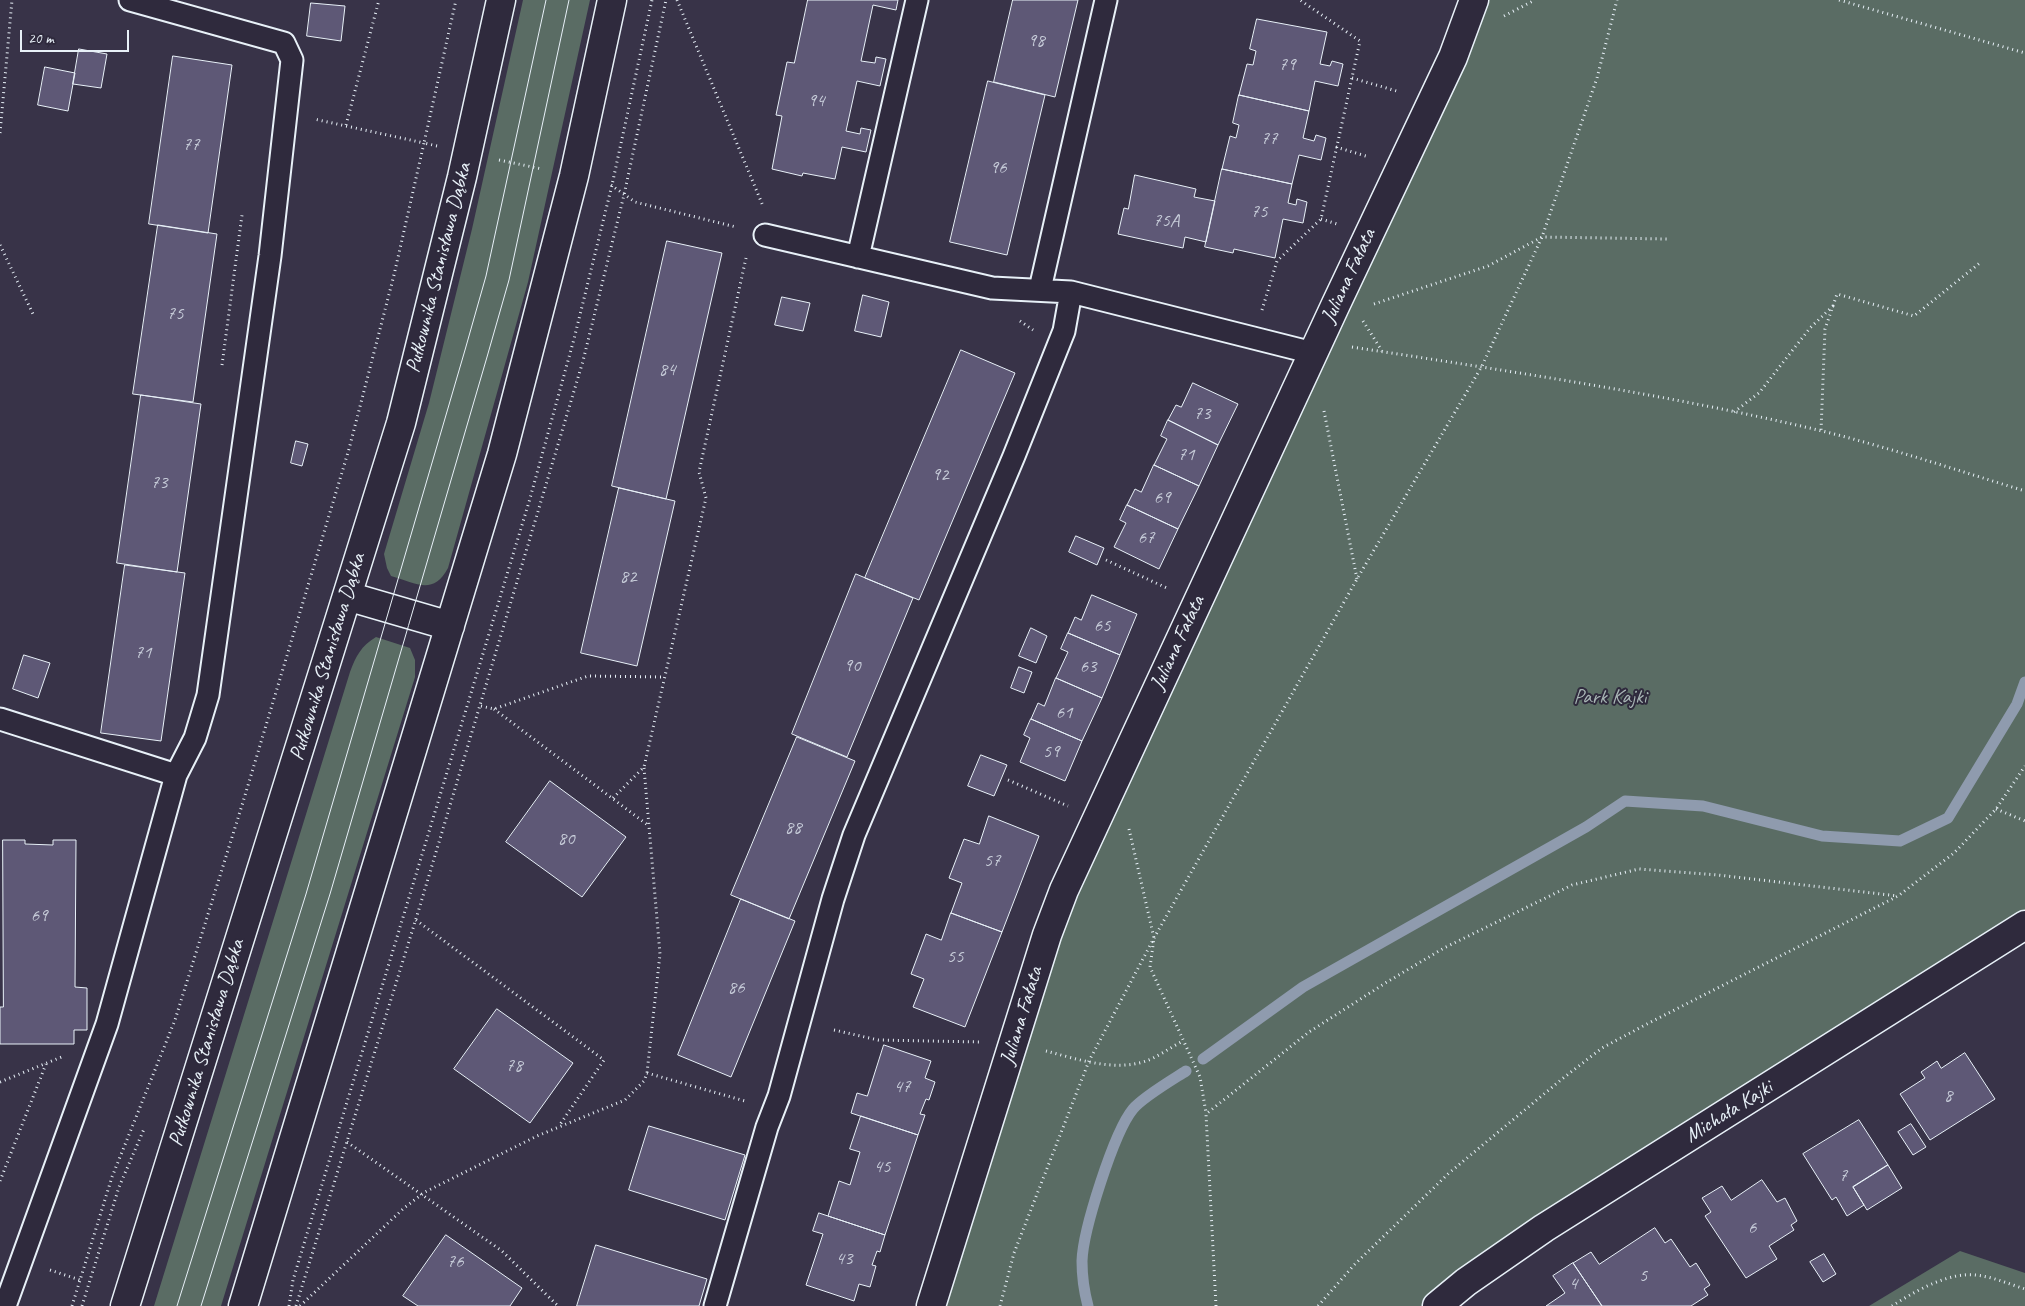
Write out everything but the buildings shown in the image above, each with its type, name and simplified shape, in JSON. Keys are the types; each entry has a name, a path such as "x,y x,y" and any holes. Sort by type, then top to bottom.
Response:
{"street":[{"name":"Pułkownika Stanisława Dąbka","path":"125,1306 402,423 468,152 502,0"},
{"path":"243,1306 502,454 574,176 612,0"},
{"name":"Juliana Fałata","path":"931,1306 1051,926 1098,818 1197,602 1453,58 1474,0"},
{"path":"347,596 450,626"},
{"name":"Michała Kajki","path":"1437,1306 1466,1282 1544,1228 2025,925"}],"lane":[{"path":"5,1306 107,1024 176,775 195,738 208,695 270,256 292,60 284,43 130,0"},
{"path":"858,257 917,0"},
{"path":"1040,289 1106,0"},
{"path":"765,235 992,288 1071,292 1313,353"},
{"path":"715,1306 767,1127 780,1096 832,899 854,835 1014,456 1064,331 1071,292"},
{"path":"0,719 176,775"}],"path":[{"path":"0,133 12,0"},
{"path":"379,0 346,125 612,185"},
{"path":"72,1306 112,1177 160,1060 183,994 350,449 394,276 456,0"},
{"path":"288,1306 293,1280 529,502 574,339 612,185 652,0"},
{"path":"298,1306 481,706 583,361 624,195 666,0"},
{"path":"677,0 764,209"},
{"path":"1260,317 1277,261 1321,219 1360,41 1300,0"},
{"path":"1000,1306 1014,1253 1088,1062 1154,938 1357,580 1482,366 1542,237 1597,78 1617,0"},
{"path":"1839,0 2025,54"},
{"path":"1352,78 1400,92"},
{"path":"1336,147 1370,157"},
{"path":"222,366 243,211"},
{"path":"1321,219 1339,225"},
{"path":"1370,305 1488,266 1542,237 1668,239"},
{"path":"0,245 34,316"},
{"path":"298,1306 421,1194 559,1127 625,1100 644,1081 647,1073 660,954 644,767 706,498 699,472 747,253"},
{"path":"1820,431 1825,329 1837,294 1914,316 1981,262"},
{"path":"1734,412 1759,394 1810,328 1833,306"},
{"path":"1360,315 1382,352"},
{"path":"1017,319 1035,332"},
{"path":"1313,353 1349,346 1482,366 1734,412 1820,431 2025,490"},
{"path":"1324,410 1357,580"},
{"path":"1106,560 1197,602"},
{"path":"494,709 588,676 665,677"},
{"path":"481,706 494,709 650,826"},
{"path":"1318,1306 1354,1265 1449,1173 1523,1110 1602,1048 1688,1002 1898,896 1954,854 1996,810 2025,766"},
{"path":"613,798 644,767"},
{"path":"1008,780 1098,818 1126,821 1154,938 1150,967 1200,1077 1206,1114 1216,1306"},
{"path":"1996,810 2025,821"},
{"path":"1206,1114 1309,1032 1388,982 1444,948 1572,885 1639,869 1718,875 1898,896"},
{"path":"416,920 604,1060 559,1127"},
{"path":"834,1030 878,1040 1014,1043 1088,1062 1114,1065 1145,1061 1183,1041"},
{"path":"0,1181 46,1064"},
{"path":"647,1073 751,1103"},
{"path":"347,1142 502,1251 558,1306"},
{"path":"1892,1306 1938,1282 1964,1275 1982,1276 2025,1289"}],"green space":[{"path":"523,0 590,0 528,282 448,568 442,577 430,585 416,584 391,576 384,554 429,403 472,229"},
{"name":"Park Kajki","path":"1474,0 2025,0 2025,925 1437,1306 931,1306 1047,935"},
{"path":"376,637 410,648 415,660 415,677 221,1306 154,1306 350,672 360,652 366,644"},
{"path":"1960,1251 2025,1273 2025,1306 1869,1306"}],"waterway":[{"path":"1203,1059 1303,987 1586,827 1625,801 1703,806 1822,836 1900,841 1948,818 2017,704 2025,682"},
{"path":"1088,1306 1082,1272 1084,1247 1094,1205 1117,1138 1125,1121 1138,1104 1186,1071"}],"tram line":[{"path":"177,1306 306,894 486,276 546,0"},
{"path":"201,1306 330,894 509,280 569,0"}]}
